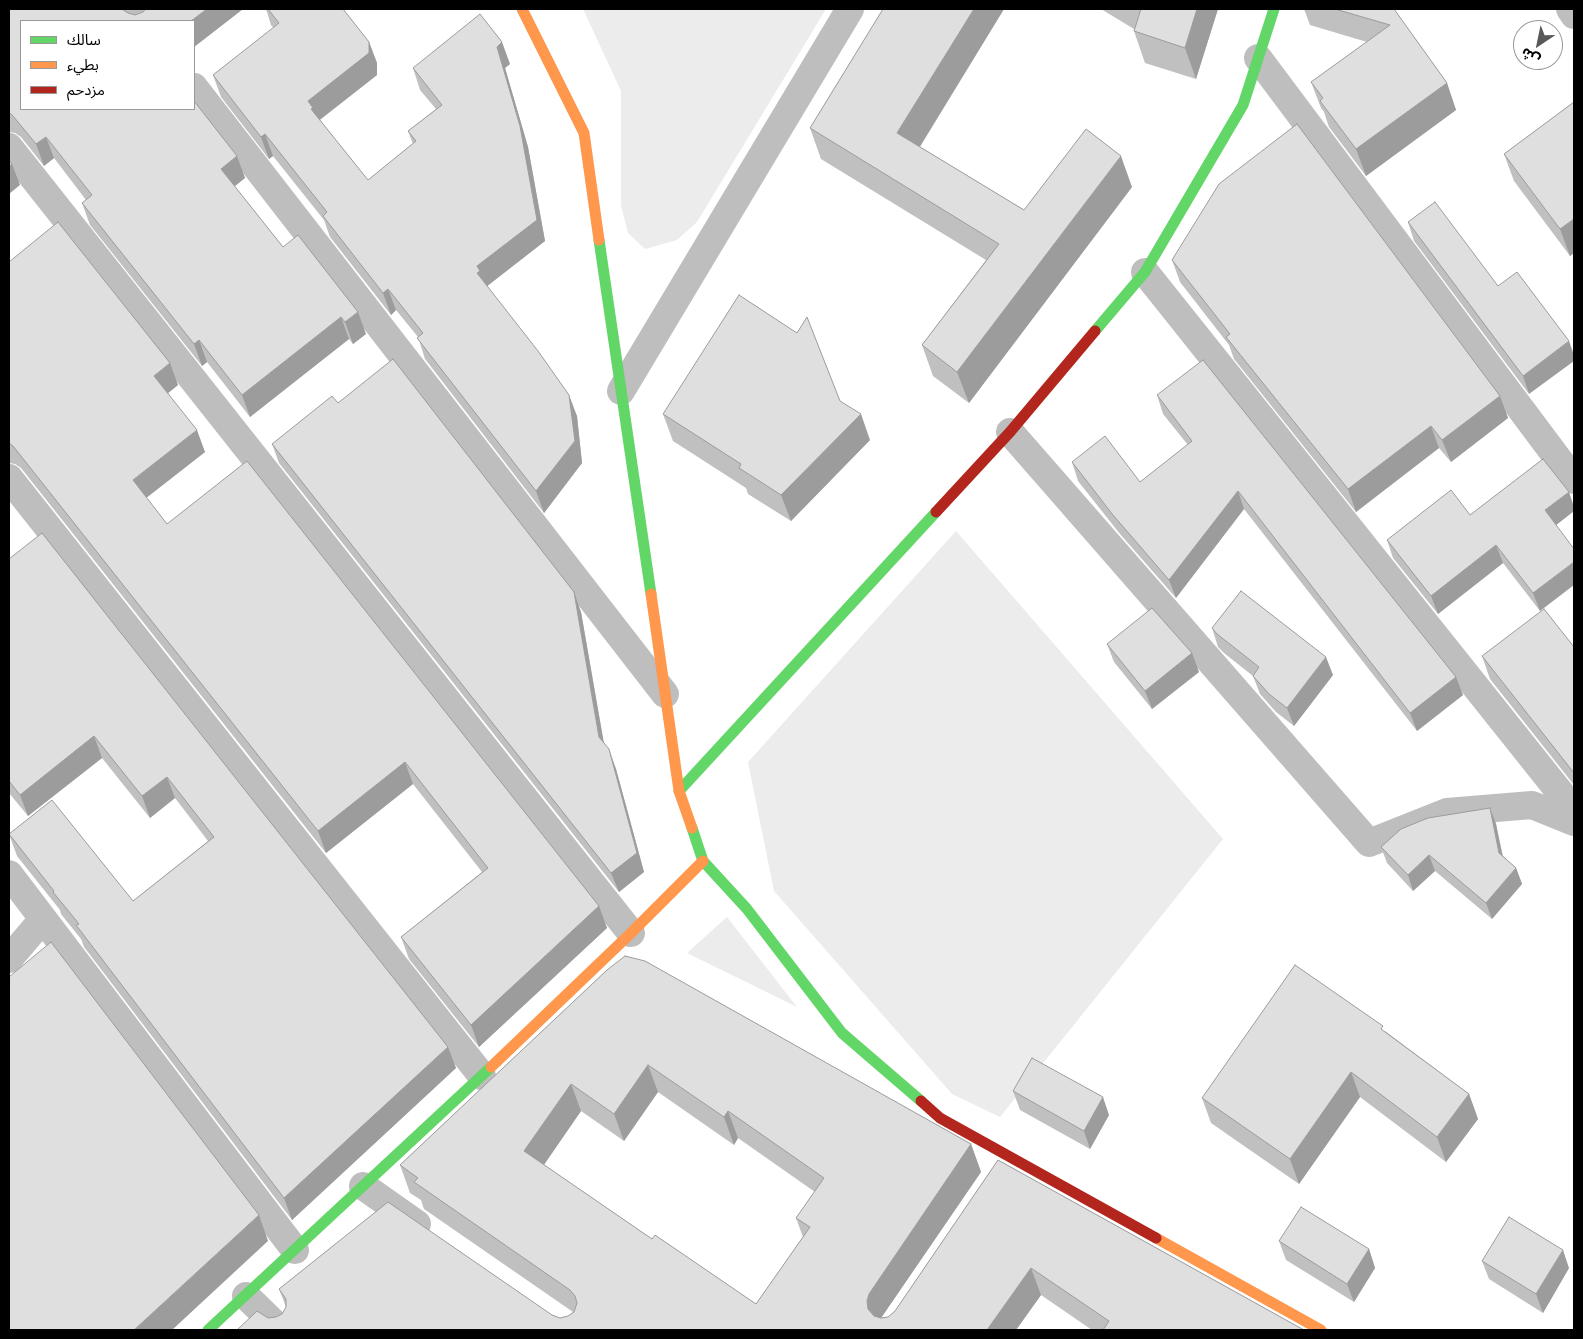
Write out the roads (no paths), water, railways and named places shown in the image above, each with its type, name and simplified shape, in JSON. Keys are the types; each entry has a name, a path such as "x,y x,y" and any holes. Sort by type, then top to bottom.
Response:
{"street":[{"path":"133,9 141,20"},
{"path":"522,9 584,134 679,791 703,861 747,909 842,1033 940,1118 1004,1165 1322,1330"},
{"path":"622,391 850,9"},
{"path":"679,791 1010,432 1145,272 1242,105 1274,9"},
{"path":"1570,9 1574,15"},
{"path":"1258,58 1574,480"},
{"path":"195,88 665,694"},
{"path":"9,147 631,933"},
{"path":"1145,272 1574,810"},
{"path":"1010,432 1368,843 1447,812 1532,805 1574,822"},
{"path":"9,478 482,1076"},
{"path":"208,1330 482,1076 703,861"},
{"path":"9,874 295,1250"},
{"path":"9,959 43,919"},
{"path":"363,1186 435,1236"},
{"path":"246,1296 281,1330"}]}
